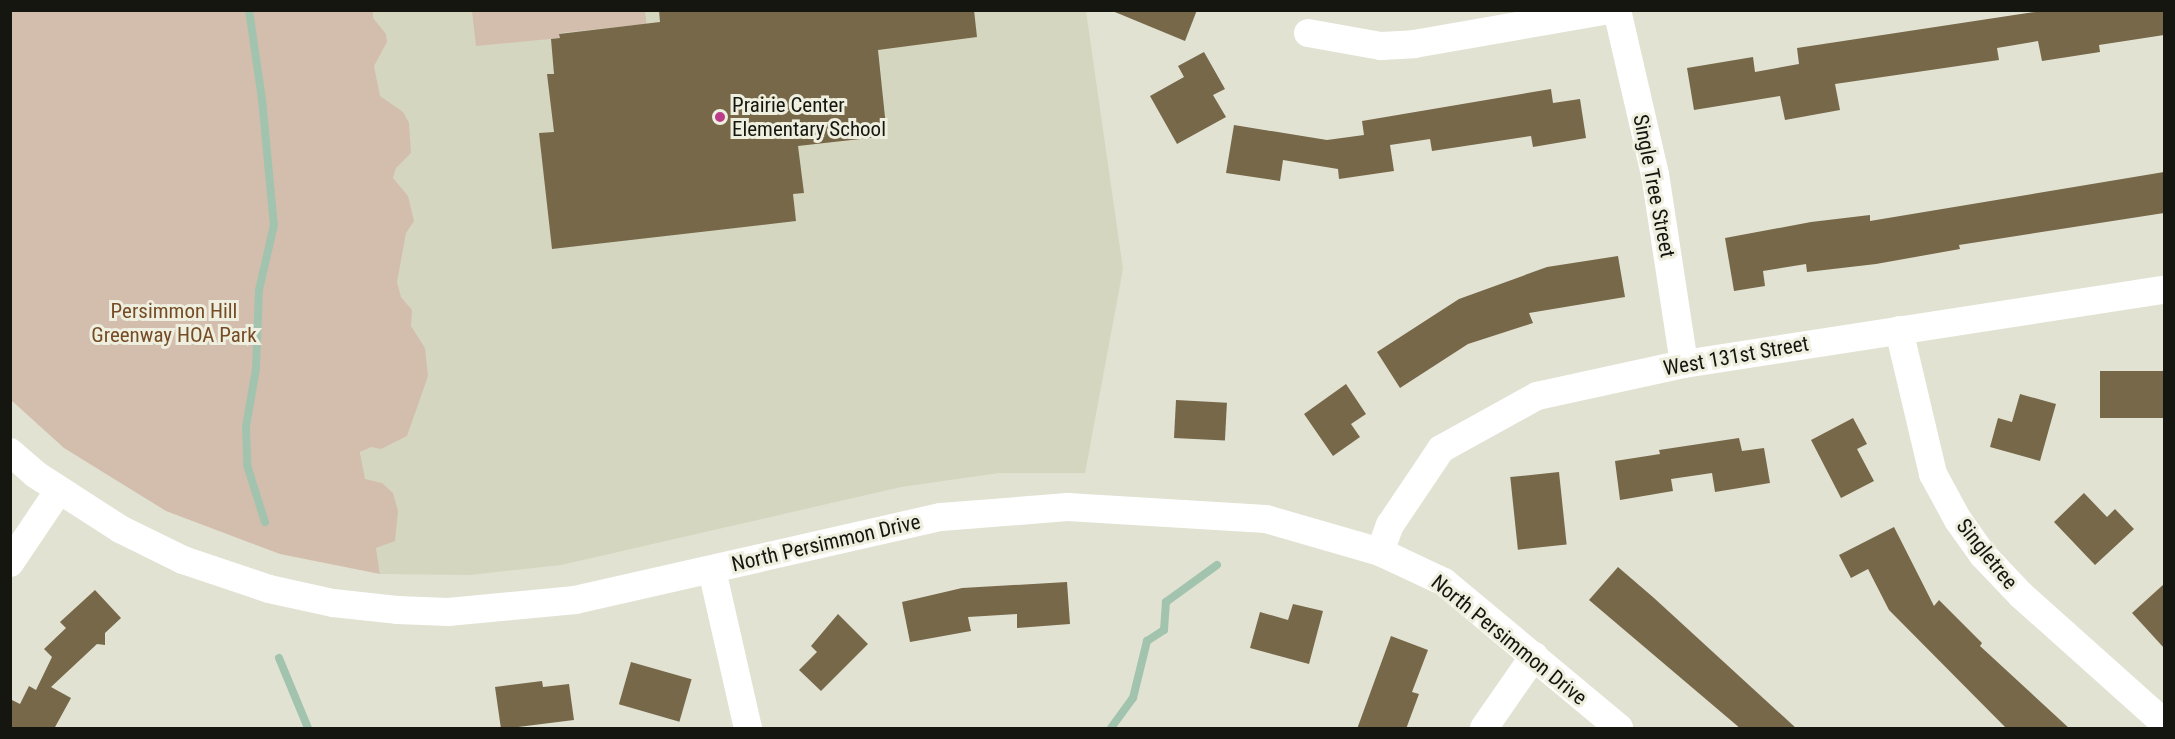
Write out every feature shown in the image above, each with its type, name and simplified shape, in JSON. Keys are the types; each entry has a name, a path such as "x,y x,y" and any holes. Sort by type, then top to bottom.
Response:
{"street":[{"path":"1308,33 1381,46 1414,44 1608,10"},
{"name":"Single Tree Street","path":"1617,10 1655,174 1684,364"},
{"name":"West 131st Street","path":"1380,552 1390,525 1441,449 1537,396 1684,364 2164,290"},
{"name":"Singletree","path":"1899,330 1933,474 1958,520 1983,555 2021,596 2164,723"},
{"name":"North Persimmon Drive","path":"10,452 58,490 120,529 183,560 269,589 333,603 448,612 542,606 712,570 897,525 1025,508 1119,509 1266,519 1380,552 1444,582 1618,729"},
{"path":"10,563 58,490"},
{"path":"712,570 748,729"},
{"path":"1484,729 1534,656"}],"shaded area":[{"path":"289,11 1086,11 1123,269 1085,473 999,473 901,487 561,565 470,575 380,574"}],"green space":[{"name":"Persimmon Hill Greenway HOA Park","path":"10,11 373,11 373,18 386,34 387,42 374,66 380,96 403,112 409,123 411,153 396,168 393,178 408,196 414,221 406,233 397,282 401,297 412,310 411,326 425,348 428,376 407,436 381,449 371,447 360,452 365,479 382,483 393,493 398,511 395,541 376,548 380,574 280,554 166,511 64,448 11,400"},
{"path":"472,11 645,11 647,28 636,25 560,33 560,38 476,46"}],"building":[{"name":"Prairie Center Elementary School","path":"659,10 974,10 977,37 878,50 887,136 798,146 804,193 793,194 796,221 552,249 539,133 554,132 547,74 554,74 551,39 560,38 559,34 660,22"},
{"path":"1110,10 1197,10 1185,41"},
{"path":"2048,10 2164,10 2164,35 2099,45 2100,52 2042,61 2038,41 1997,48 1999,60 1835,84 1840,110 1785,120 1780,96 1694,110 1687,68 1753,57 1755,72 1799,64 1797,48"},
{"path":"1204,52 1225,89 1213,95 1226,117 1177,144 1150,96 1184,77 1178,66"},
{"path":"1551,89 1553,103 1580,99 1586,138 1533,147 1531,136 1432,151 1430,139 1390,145 1394,171 1339,179 1338,169 1283,160 1280,181 1226,173 1234,125 1327,140 1364,135 1362,121"},
{"path":"2164,172 2164,213 1959,245 1960,249 1876,264 1807,272 1806,264 1763,271 1765,286 1734,291 1725,238 1811,222 1870,215 1870,221"},
{"path":"1618,256 1625,297 1529,313 1533,323 1468,344 1400,388 1377,352 1459,299 1547,267"},
{"path":"2100,371 2164,371 2164,418 2100,418"},
{"path":"1346,384 1366,414 1351,424 1360,437 1333,456 1304,414"},
{"path":"2020,394 2056,404 2040,461 1990,447 1998,418 2012,422"},
{"path":"1176,400 1227,403 1225,441 1174,438"},
{"path":"1853,418 1867,444 1857,449 1874,481 1841,498 1811,440"},
{"path":"1739,438 1742,451 1764,448 1770,483 1715,492 1712,473 1671,479 1673,491 1620,500 1615,461 1660,454 1659,450"},
{"path":"1559,472 1567,545 1518,550 1510,477"},
{"path":"2084,493 2107,517 2115,509 2134,529 2095,565 2054,522"},
{"path":"1894,527 1934,606 1939,600 1982,643 1980,646 2070,729 2007,729 1889,610 1868,569 1851,578 1839,555"},
{"path":"1618,567 1797,729 1741,729 1589,600"},
{"path":"1067,582 1070,624 1017,628 1017,614 968,617 971,631 910,642 902,602 962,588"},
{"path":"2164,584 2164,648 2132,613"},
{"path":"95,590 121,618 105,633 105,645 97,644 51,687 71,698 54,729 10,729 10,699 20,704 29,686 36,690 52,657 44,649 66,628 60,622"},
{"path":"1293,604 1323,611 1309,664 1250,648 1260,612 1288,620"},
{"path":"838,614 868,644 821,691 799,670 817,652 811,646"},
{"path":"1391,636 1428,650 1412,692 1419,694 1406,729 1357,729"},
{"path":"631,662 692,679 679,722 619,704"},
{"path":"542,681 543,687 569,684 574,720 501,729 495,687"}],"waterway":[{"path":"249,10 262,99 274,225 259,290 256,369 246,427 247,465 265,522"},
{"path":"1111,728 1133,698 1147,641 1164,630 1166,602 1217,565"},
{"path":"279,658 308,728"}],"place":[{"name":"Prairie Center Elementary School","path":"720,117"}]}
